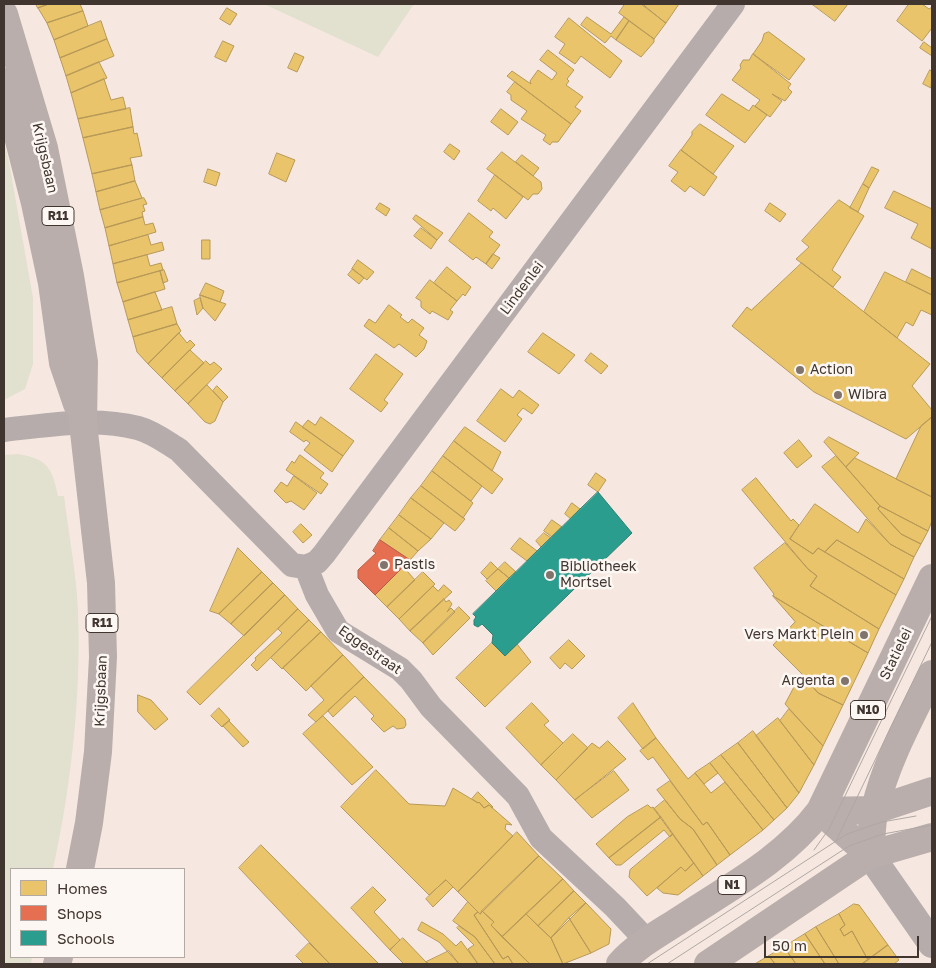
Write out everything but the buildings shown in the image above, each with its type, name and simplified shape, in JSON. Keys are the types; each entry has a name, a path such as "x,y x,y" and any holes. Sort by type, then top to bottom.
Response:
{"main road":[{"name":"Krijgsbaan","path":"4,14 29,92 44,148 70,276 84,362 83,423 100,583 103,656 98,752 90,823 80,868"},
{"name":"Krijgsbaan","path":"4,82 36,203 52,283 64,363 83,423"},
{"name":"Statielei","path":"820,810 932,578"},
{"path":"870,855 874,810 898,746 932,674"},
{"path":"898,746 898,767 905,777 915,785 932,791"},
{"path":"820,810 874,810 932,791"},
{"name":"N1","path":"620,964 647,941 774,858 804,831 820,810"},
{"path":"820,810 870,855"},
{"path":"708,964 870,855 932,837"}],"street":[{"name":"Lindenlei","path":"306,567 317,562 324,554 733,4"},
{"path":"4,430 83,423 138,428 158,436 179,450 292,565 306,567"},
{"name":"Eggestraat","path":"306,567 317,595 338,631 400,669 411,680 431,707 518,796 541,838 615,907 647,941"},
{"path":"870,855 932,944"}],"shaded area":[{"path":"264,4 414,4 378,57"},
{"path":"4,142 33,298 33,364 25,389 4,400"},
{"path":"18,454 42,462 50,471 58,496 64,496 77,594 77,697 71,768 53,868 10,868 10,958 32,958 31,964 4,964 4,455"}],"tram line":[{"path":"814,850 829,829 932,616"},
{"path":"836,841 932,642"},
{"path":"647,964 847,834 882,822 916,816"},
{"path":"667,964 849,846 883,834 932,825"}],"place":[{"name":"Action","path":"800,370"},
{"name":"Wibra","path":"838,395"},
{"name":"Pastis","path":"384,565"},
{"name":"Bibliotheek Mortsel","path":"550,575"},
{"name":"Vers Markt Plein","path":"864,635"},
{"name":"Argenta","path":"845,681"}]}
